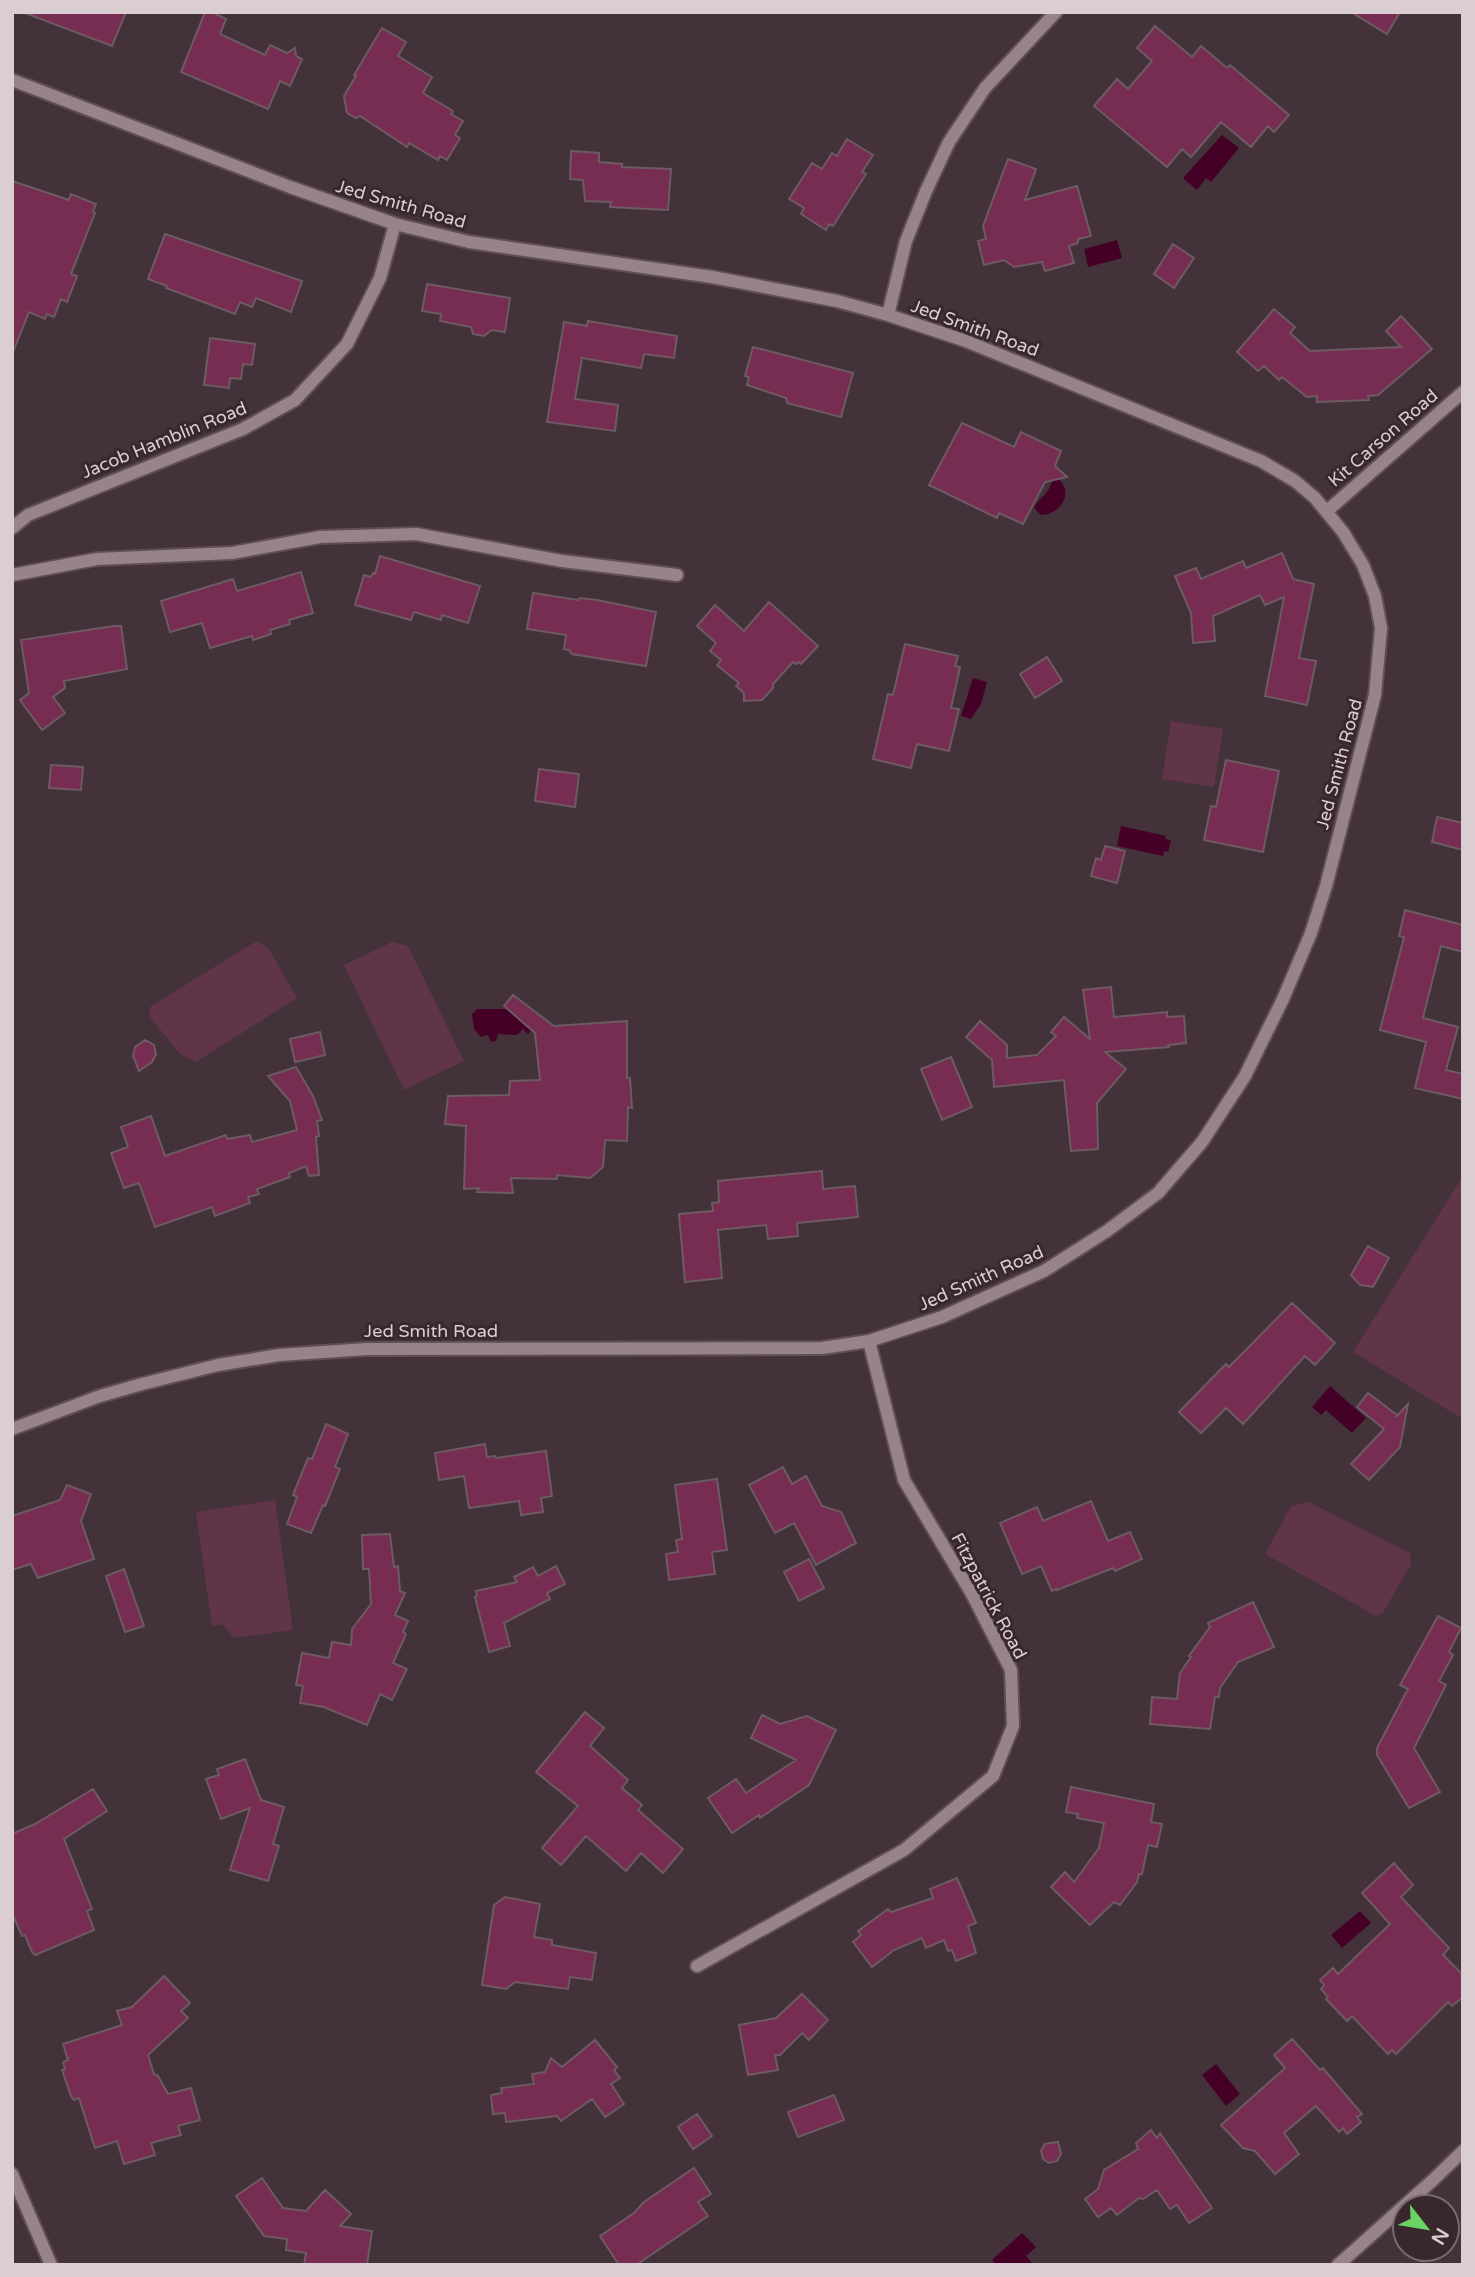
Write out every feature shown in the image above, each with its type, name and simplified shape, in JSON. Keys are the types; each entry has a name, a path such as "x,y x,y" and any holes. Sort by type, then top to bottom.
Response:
{"street":[{"path":"888,314 906,241 949,142 985,88 1056,12"},
{"name":"Jed Smith Road","path":"12,80 290,187 395,224 469,242 712,277 837,301 888,314 967,341 1261,461 1295,481 1327,511 1363,565 1375,596 1381,628 1375,695 1326,886 1311,933 1283,999 1245,1076 1202,1142 1158,1193 1107,1231 1044,1271 942,1317 869,1341 822,1348 367,1349 279,1355 142,1384 100,1396 12,1429"},
{"name":"Jacob Hamblin Road","path":"12,528 28,514 243,429 295,400 346,344 380,278 395,224"},
{"name":"Kit Carson Road","path":"1327,511 1463,392"},
{"path":"12,575 97,559 232,553 320,537 416,534 562,561 677,575"},
{"name":"Fitzpatrick Road","path":"697,1966 904,1850 993,1776 1013,1726 1011,1670 972,1594 904,1480 869,1341"},
{"path":"1338,2265 1463,2151"},
{"path":"12,2174 51,2265"}],"shaded area":[{"path":"1222,135 1239,148 1211,182 1206,178 1197,190 1183,178"},
{"path":"1117,240 1122,258 1088,267 1084,249"},
{"path":"1059,479 1065,491 1062,503 1053,512 1041,515 1034,508 1052,481"},
{"path":"973,678 987,682 981,704 971,719 961,716"},
{"path":"1171,721 1223,729 1214,787 1162,779"},
{"path":"1121,826 1166,836 1165,839 1171,840 1168,852 1164,851 1163,856 1117,846"},
{"path":"257,941 269,949 297,998 196,1062 181,1055 149,1016 151,1006"},
{"path":"392,942 408,946 464,1061 404,1090 344,965"},
{"path":"506,1002 516,1002 533,1029 528,1034 523,1029 517,1035 498,1034 496,1041 491,1042 488,1035 481,1037 474,1029 472,1014 477,1009 506,1009"},
{"path":"1463,1176 1463,1419 1353,1352"},
{"path":"1330,1386 1366,1418 1352,1433 1326,1410 1321,1415 1312,1407"},
{"path":"275,1500 293,1630 234,1638 222,1624 212,1626 196,1512"},
{"path":"1309,1502 1410,1553 1411,1565 1382,1614 1376,1616 1265,1554 1291,1506"},
{"path":"1360,1911 1371,1923 1342,1948 1331,1935"},
{"path":"1216,2064 1240,2094 1226,2106 1202,2075"},
{"path":"1022,2233 1036,2247 1026,2256 1032,2263 996,2265 992,2260"}],"building":[{"path":"126,12 112,46 25,13"},
{"path":"205,12 212,12 226,19 220,34 265,55 270,45 287,53 295,48 296,56 302,59 290,86 280,81 268,109 181,72"},
{"path":"1351,12 1400,12 1387,34"},
{"path":"1155,26 1192,57 1201,46 1227,68 1230,65 1289,115 1274,132 1268,126 1251,147 1221,122 1191,157 1182,149 1167,167 1094,106 1117,79 1128,89 1152,61 1137,48"},
{"path":"382,28 406,42 398,56 432,77 423,93 453,111 451,114 463,121 455,135 460,138 447,160 440,156 438,160 409,143 407,147 360,116 356,118 347,113 344,96"},
{"path":"847,139 873,155 862,172 866,174 833,226 829,224 826,230 801,214 804,208 789,199 812,163 822,169 832,153 837,156"},
{"path":"571,151 599,153 599,162 622,164 622,167 671,169 668,210 610,207 611,202 585,201 583,180 570,179"},
{"path":"1008,159 1036,169 1025,200 1077,186 1091,236 1078,239 1078,243 1069,246 1074,263 1045,271 1042,262 1014,267 1004,260 984,265 978,241 986,239 983,226"},
{"path":"12,181 69,200 71,194 96,204 71,274 77,276 67,302 61,299 54,317 47,314 45,319 29,312 13,352"},
{"path":"165,234 302,281 291,312 256,298 252,307 240,302 235,314 148,279"},
{"path":"1173,244 1194,258 1174,288 1154,274"},
{"path":"427,284 510,298 505,332 492,330 484,336 473,334 471,327 440,321 441,314 422,311"},
{"path":"1274,309 1295,327 1290,333 1310,351 1401,347 1386,331 1401,316 1432,349 1378,395 1368,396 1369,400 1317,402 1317,396 1307,397 1282,377 1279,380 1264,366 1258,371 1237,352"},
{"path":"588,321 677,336 674,358 644,354 641,368 582,358 575,399 618,405 615,431 547,422 564,322 587,326"},
{"path":"210,338 255,344 252,365 243,364 241,379 230,378 229,388 204,385"},
{"path":"753,347 853,373 841,417 787,403 786,398 747,385 749,377 745,376"},
{"path":"962,423 1014,447 1021,432 1061,451 1055,466 1067,477 1045,482 1023,524 999,513 997,518 929,485"},
{"path":"1282,553 1293,579 1314,584 1299,658 1316,661 1307,705 1265,696 1284,597 1265,605 1260,595 1213,616 1215,641 1193,643 1191,613 1175,576 1196,568 1201,579 1243,561 1246,568"},
{"path":"380,556 480,586 468,623 442,615 441,620 414,612 411,620 355,605 364,575 371,577 375,574"},
{"path":"301,572 313,613 289,620 290,624 270,630 271,634 253,640 252,636 210,648 202,623 170,632 161,601 233,579 237,591"},
{"path":"533,593 597,600 656,612 646,666 572,654 564,649 566,635 527,629"},
{"path":"769,602 818,646 801,664 793,662 762,700 744,701 744,693 736,686 739,683 717,665 721,660 710,651 716,643 697,626 715,605 744,631"},
{"path":"121,626 127,669 64,681 65,688 53,697 65,713 42,730 20,700 29,693 21,640"},
{"path":"905,644 958,656 955,666 960,667 951,708 959,709 949,751 917,744 911,768 873,759 888,694 893,695"},
{"path":"1047,657 1062,681 1035,698 1020,674"},
{"path":"1226,760 1279,771 1263,852 1204,840 1211,806 1216,807"},
{"path":"51,765 83,767 81,790 49,788"},
{"path":"539,769 579,774 575,807 535,801"},
{"path":"1437,817 1463,823 1463,850 1432,842"},
{"path":"1105,846 1125,851 1117,883 1091,876 1096,858 1101,860"},
{"path":"1405,910 1463,925 1463,952 1441,946 1423,1018 1458,1027 1446,1070 1463,1074 1463,1099 1415,1088 1426,1042 1380,1030 1404,937 1399,936"},
{"path":"1111,987 1114,1017 1167,1012 1167,1017 1184,1016 1186,1043 1105,1052 1126,1069 1097,1103 1098,1149 1071,1151 1064,1080 994,1087 992,1060 966,1037 980,1021 1007,1045 1007,1058 1037,1055 1056,1036 1051,1032 1064,1017 1090,1039 1083,990"},
{"path":"513,995 554,1026 627,1021 627,1078 630,1078 632,1108 628,1107 627,1141 605,1140 603,1167 590,1178 557,1175 557,1179 511,1178 513,1193 477,1192 479,1188 464,1189 466,1126 445,1124 448,1096 509,1095 510,1081 540,1080 535,1033 504,1006"},
{"path":"320,1032 325,1055 295,1062 290,1039"},
{"path":"145,1040 154,1045 156,1054 152,1062 139,1071 133,1056 135,1047"},
{"path":"951,1057 972,1107 942,1120 921,1069"},
{"path":"296,1067 313,1096 322,1120 317,1121 319,1136 316,1137 319,1175 309,1176 306,1166 289,1173 290,1177 257,1189 259,1194 248,1197 250,1203 215,1216 212,1207 155,1227 139,1183 124,1188 111,1153 128,1147 121,1127 151,1116 165,1156 226,1135 227,1139 250,1135 252,1142 297,1130 290,1101 268,1076"},
{"path":"822,1171 823,1189 855,1186 858,1217 797,1223 798,1236 768,1239 766,1225 718,1230 722,1278 685,1282 679,1214 713,1211 712,1203 719,1202 718,1181"},
{"path":"1368,1246 1389,1258 1373,1287 1360,1285 1351,1275"},
{"path":"1292,1303 1335,1343 1315,1365 1305,1356 1243,1424 1226,1408 1201,1433 1179,1412 1226,1364 1229,1367"},
{"path":"1368,1393 1397,1415 1396,1417 1408,1404 1400,1447 1369,1480 1351,1464 1384,1429 1357,1407"},
{"path":"326,1424 348,1434 335,1467 340,1469 311,1533 287,1524 297,1497 293,1495"},
{"path":"485,1444 487,1457 546,1451 552,1496 541,1498 543,1512 521,1515 519,1501 469,1508 464,1476 439,1480 435,1453"},
{"path":"783,1467 792,1484 806,1476 822,1506 841,1512 856,1543 816,1565 794,1523 775,1533 749,1485"},
{"path":"717,1479 727,1550 712,1552 715,1574 669,1580 666,1554 678,1552 676,1540 682,1539 675,1485"},
{"path":"67,1485 91,1494 81,1521 94,1559 38,1578 31,1564 12,1570 12,1516 60,1500"},
{"path":"1091,1501 1108,1541 1130,1532 1142,1559 1115,1571 1113,1568 1052,1591 1041,1566 1022,1574 1000,1523 1037,1507 1043,1521"},
{"path":"390,1534 394,1567 398,1566 400,1591 405,1593 395,1615 408,1621 403,1632 406,1634 393,1663 407,1669 392,1700 380,1694 367,1725 324,1707 300,1703 303,1686 296,1685 302,1653 329,1658 332,1642 351,1645 352,1629 371,1604 369,1569 363,1569 362,1535"},
{"path":"809,1559 824,1588 799,1601 784,1572"},
{"path":"556,1566 565,1584 547,1593 550,1599 504,1623 510,1646 489,1652 475,1597 476,1591 517,1582 514,1577 533,1567 538,1576"},
{"path":"124,1569 144,1626 125,1632 106,1576"},
{"path":"1253,1602 1274,1647 1238,1662 1220,1688 1219,1697 1215,1697 1210,1729 1150,1724 1152,1697 1177,1699 1180,1673 1210,1627 1208,1623"},
{"path":"1438,1616 1461,1628 1449,1652 1453,1655 1439,1681 1446,1685 1414,1748 1440,1792 1409,1808 1377,1755 1377,1748 1408,1689 1400,1685"},
{"path":"585,1712 604,1728 590,1746 628,1780 622,1788 642,1805 638,1810 683,1849 663,1873 641,1853 626,1871 586,1836 561,1865 542,1848 578,1806 536,1772"},
{"path":"762,1715 780,1724 807,1716 836,1730 809,1785 732,1833 708,1798 736,1779 746,1793 796,1760 751,1738"},
{"path":"245,1759 261,1800 284,1807 273,1844 279,1846 268,1881 230,1870 250,1808 221,1819 206,1779 219,1775 217,1769"},
{"path":"1071,1787 1154,1804 1151,1822 1162,1824 1157,1847 1148,1845 1142,1874 1139,1874 1137,1882 1120,1905 1114,1902 1090,1925 1051,1887 1065,1872 1074,1882 1099,1848 1104,1823 1077,1818 1078,1814 1066,1812"},
{"path":"93,1789 107,1811 64,1839 92,1909 87,1911 94,1930 35,1955 25,1935 22,1936 12,1913 12,1834 35,1824"},
{"path":"1394,1863 1413,1885 1401,1897 1449,1948 1443,1955 1463,1975 1463,1997 1452,2006 1448,2002 1396,2054 1392,2050 1388,2054 1352,2016 1347,2021 1326,1999 1328,1997 1321,1989 1324,1985 1320,1980 1333,1968 1338,1974 1390,1924 1362,1893"},
{"path":"957,1878 976,1923 968,1926 976,1953 956,1961 944,1940 926,1948 922,1938 894,1950 872,1967 853,1942 861,1935 858,1931 888,1909 891,1912 933,1898 930,1889"},
{"path":"505,1897 540,1904 534,1937 552,1940 552,1945 596,1953 592,1980 570,1977 568,1989 515,1982 506,1989 482,1985 494,1905"},
{"path":"164,1976 190,2003 181,2011 188,2018 148,2055 154,2074 158,2076 168,2094 191,2088 200,2120 178,2126 181,2135 151,2143 155,2155 124,2164 117,2141 95,2148 79,2098 74,2100 71,2096 62,2070 65,2069 63,2062 68,2060 63,2044 122,2025 117,2011 132,2007"},
{"path":"802,1994 828,2020 809,2040 802,2033 780,2055 775,2055 778,2070 748,2075 739,2025 776,2018"},
{"path":"1292,2039 1320,2070 1323,2068 1362,2114 1357,2117 1361,2122 1347,2134 1343,2128 1339,2132 1316,2106 1284,2133 1299,2154 1275,2174 1255,2151 1243,2148 1221,2125 1285,2068 1274,2055"},
{"path":"595,2040 617,2067 614,2070 620,2078 611,2084 624,2104 605,2117 592,2099 561,2121 557,2116 506,2122 505,2113 493,2114 491,2095 502,2093 501,2088 534,2084 532,2074 545,2072 551,2058 562,2067"},
{"path":"834,2095 844,2120 798,2137 788,2112"},
{"path":"697,2114 712,2136 693,2149 678,2127"},
{"path":"1151,2130 1157,2138 1160,2133 1212,2208 1189,2223 1177,2205 1170,2209 1157,2190 1143,2199 1139,2198 1117,2215 1111,2208 1098,2217 1085,2199 1098,2189 1104,2170 1138,2149 1136,2143"},
{"path":"1058,2142 1061,2154 1057,2161 1049,2163 1043,2159 1041,2151 1045,2144"},
{"path":"694,2168 711,2194 698,2202 708,2216 636,2265 619,2265 600,2236"},
{"path":"262,2178 283,2208 306,2211 325,2190 351,2214 340,2226 372,2231 367,2265 304,2265 306,2253 286,2250 287,2239 264,2236 236,2196"}]}
